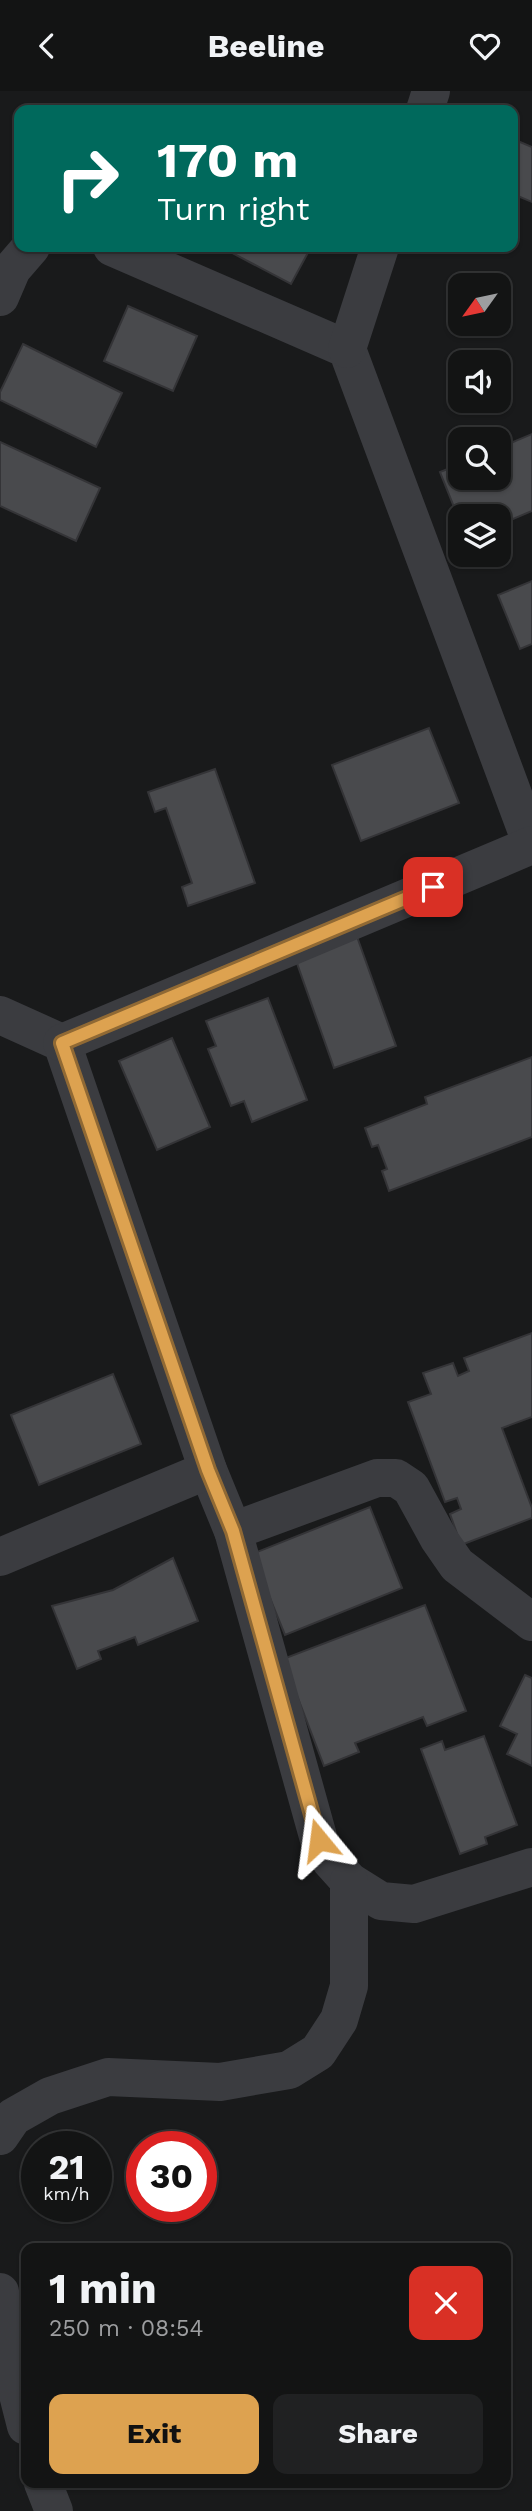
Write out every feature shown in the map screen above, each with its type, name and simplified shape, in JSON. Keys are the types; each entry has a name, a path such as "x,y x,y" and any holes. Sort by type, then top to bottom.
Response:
{"street":[{"path":"0,297 12,269 27,252"},
{"path":"124,252 347,349"},
{"path":"62,1043 532,845 347,349 378,252"},
{"path":"0,1015 62,1043 208,1470 233,1531 319,1840 331,1861 349,1881 381,1901 414,1904 532,1867"},
{"path":"0,1557 208,1470"},
{"path":"233,1531 377,1478 396,1478 411,1488 439,1539 457,1565 532,1622"},
{"path":"0,2136 13,2117 41,2102 108,2077 220,2081 289,2070 318,2052 339,2020 349,1986 349,1881"},
{"path":"0,2292 13,2375 21,2406"},
{"path":"45,2488 54,2511"}],"building":[{"path":"518,141 532,147 532,202 518,196"},
{"path":"230,252 308,252 291,284"},
{"path":"128,306 197,336 173,391 104,361"},
{"path":"23,344 122,393 96,447 0,400 0,392"},
{"path":"532,434 532,511 511,520 511,504 453,504 440,472 448,469 448,490 511,490 511,443"},
{"path":"0,442 100,488 76,541 0,506"},
{"path":"532,581 532,644 520,649 498,595"},
{"path":"429,728 459,803 361,841 332,765"},
{"path":"215,769 255,883 188,906 182,887 192,883 166,808 155,812 148,792"},
{"path":"355,931 396,1046 334,1068 293,952"},
{"path":"268,998 307,1100 252,1122 244,1101 231,1106 208,1049 216,1046 206,1021"},
{"path":"172,1038 210,1127 157,1150 119,1061"},
{"path":"532,1057 532,1137 389,1191 382,1171 387,1169 378,1145 372,1147 365,1128 427,1104 425,1097"},
{"path":"532,1333 532,1417 502,1428 532,1508 532,1518 461,1545 450,1514 461,1509 457,1498 445,1502 408,1402 431,1394 423,1373 453,1363 458,1376 469,1371 464,1358"},
{"path":"113,1374 141,1444 39,1485 11,1415"},
{"path":"370,1507 402,1588 285,1635 252,1554"},
{"path":"173,1558 198,1621 138,1645 135,1637 98,1651 101,1659 77,1669 52,1606 113,1590"},
{"path":"425,1605 466,1711 427,1726 423,1717 355,1743 359,1752 324,1766 283,1659"},
{"path":"525,1675 532,1678 532,1766 507,1754 517,1734 500,1726"},
{"path":"484,1736 517,1825 485,1837 487,1844 460,1854 421,1749 442,1741 445,1750"}],"route":[{"path":"319,1840 233,1531 208,1470 62,1043 433,887"}]}
